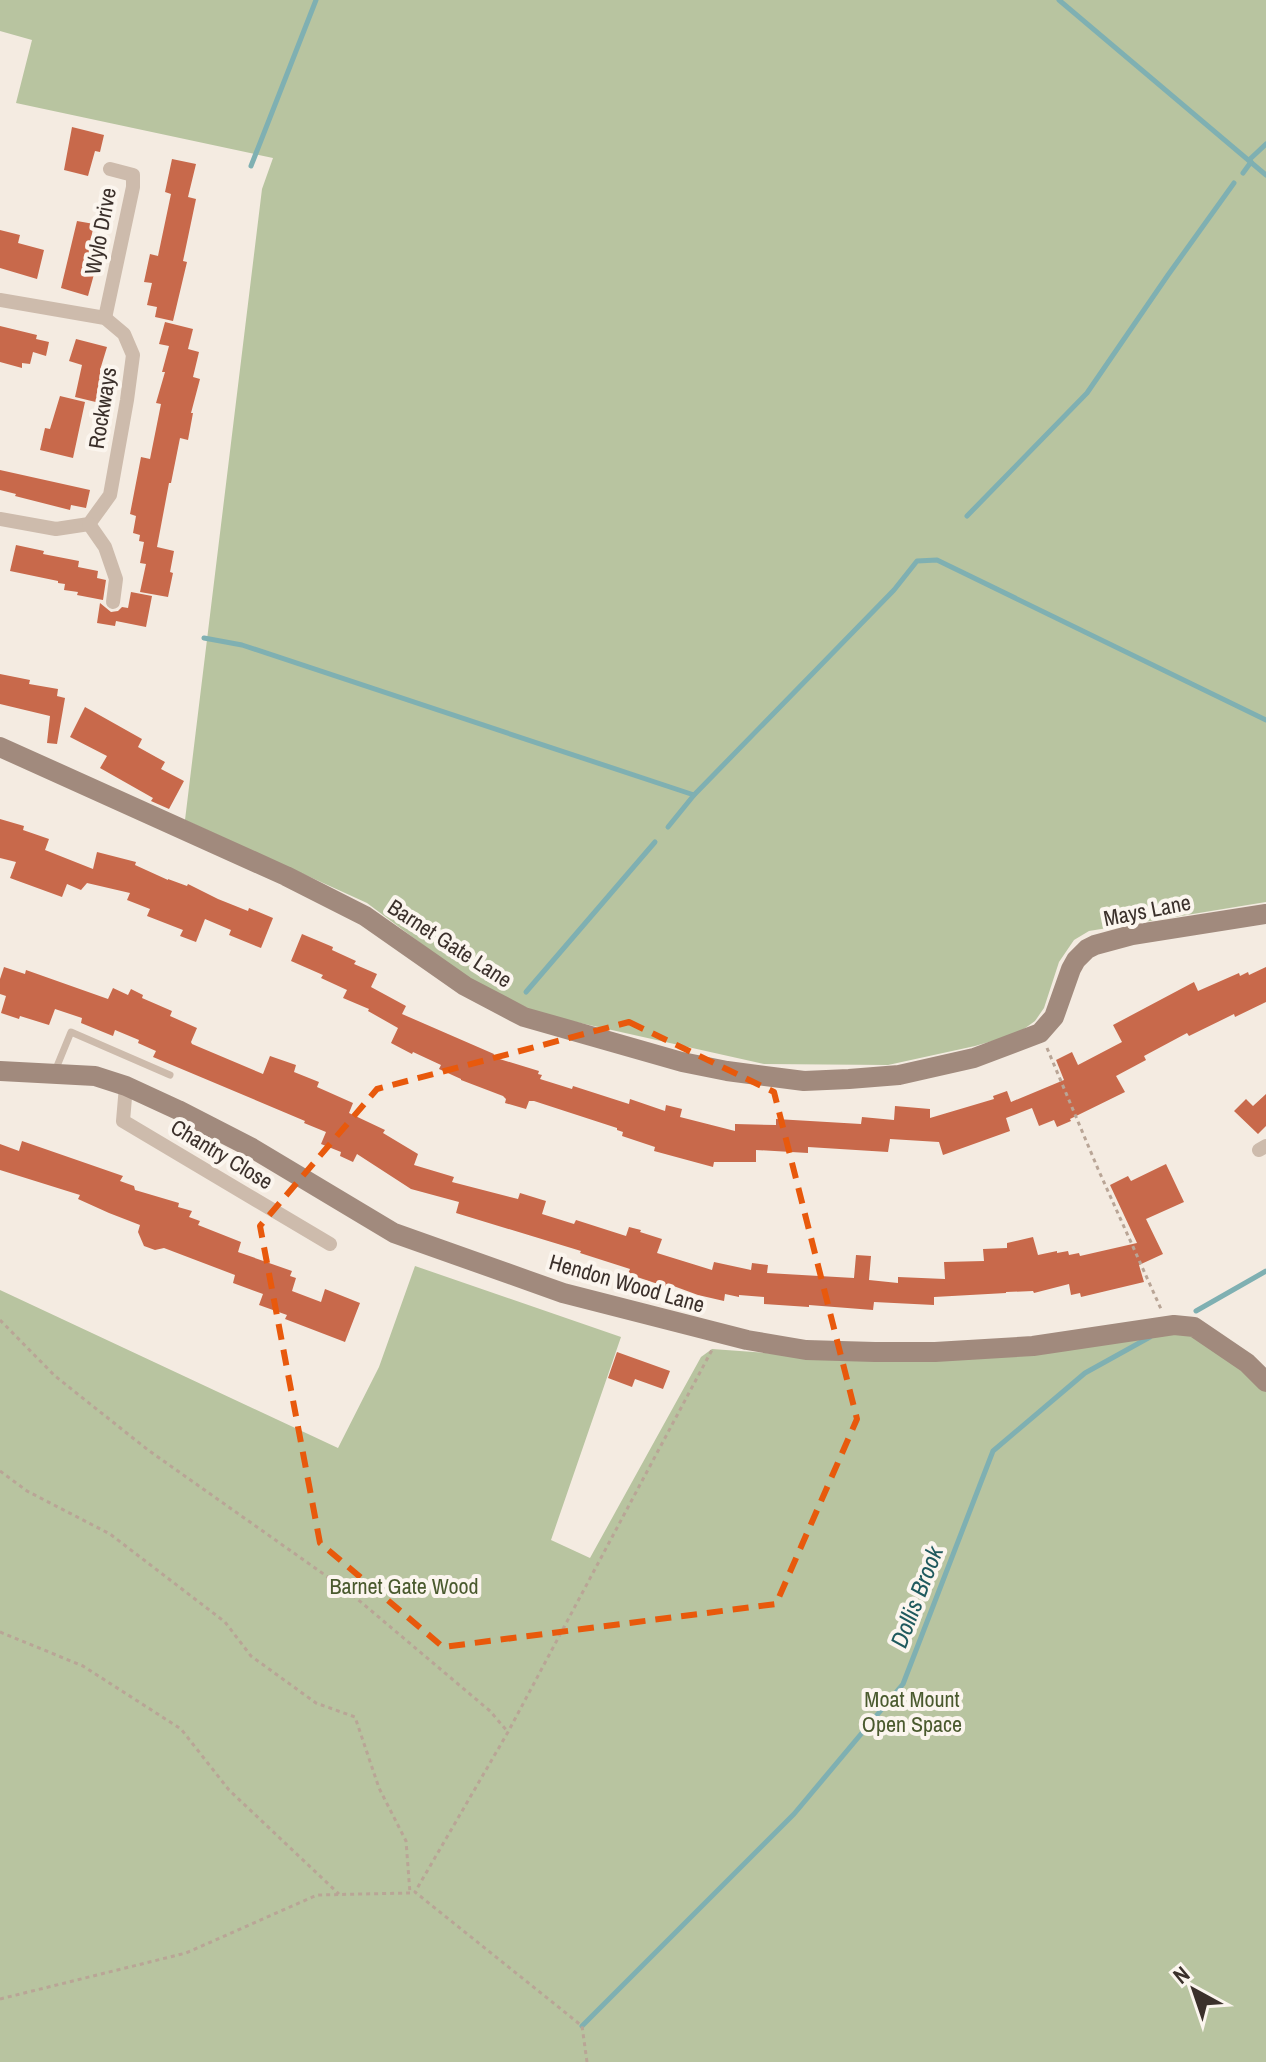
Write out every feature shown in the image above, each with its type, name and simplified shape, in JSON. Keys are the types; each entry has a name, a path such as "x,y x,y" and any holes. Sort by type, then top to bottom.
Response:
{"street":[{"name":"Wylo Drive","path":"105,318 133,187 133,175 110,169"},
{"path":"0,300 105,318"},
{"name":"Rockways","path":"89,524 110,495 133,355 124,334 105,318"},
{"path":"0,519 56,529 89,524 105,547 116,579 113,602"},
{"name":"Barnet Gate Lane","path":"0,747 286,876 365,916 455,979 524,1017 682,1062 804,1081 862,1078 936,1068 996,1051 1040,1033"},
{"name":"Mays Lane","path":"1040,1033 1054,1017 1071,969 1087,949 1132,935 1266,914"},
{"name":"Hendon Wood Lane","path":"0,1071 95,1076 126,1086 252,1148 394,1233 563,1293 719,1333 806,1350 935,1352 1033,1346 1174,1325 1194,1327 1247,1363 1266,1382"},
{"name":"Chantry Close","path":"126,1086 123,1121 330,1244"}],"lane":[{"path":"53,1074 71,1032 170,1075"}],"path":[{"path":"1040,1033 1164,1316"},
{"path":"0,1320 55,1376 148,1450 349,1592 490,1711 508,1732"},
{"path":"412,1892 508,1732 719,1333"},
{"path":"0,1471 27,1491 110,1534 225,1622 251,1656 316,1703 355,1717 379,1788 406,1841 412,1892"},
{"path":"0,1632 83,1666 181,1729 229,1790 339,1894"},
{"path":"0,1999 186,1953 317,1895 412,1892 582,2026 587,2062"}],"highlighted area":[{"path":"629,1022 774,1092 857,1419 776,1604 443,1647 320,1543 260,1226 377,1089"}],"green space":[{"path":"0,0 1266,0 1266,902 1089,931 1074,940 1059,962 1044,1008 1035,1021 1017,1034 888,1065 764,1064 540,1014 471,981 367,903 185,820 262,189 273,158 16,103 32,40 0,31"},
{"name":"Moat Mount Open Space","path":"415,1266 621,1337 551,1540 590,1558 701,1357 712,1349 806,1356 1174,1325 1266,1383 1266,2062 0,2062 0,1290 338,1448 379,1367"}],"building":[{"path":"72,127 104,135 100,152 95,151 88,176 64,170"},
{"path":"172,159 196,164 188,197 196,199 183,261 187,262 173,321 155,317 157,307 147,305 152,283 144,282 150,254 158,256 171,194 165,192"},
{"path":"77,221 94,224 90,243 102,245 88,296 61,288"},
{"path":"0,230 20,235 18,243 44,250 37,279 0,268"},
{"path":"165,322 193,329 188,349 199,352 193,377 200,379 188,440 180,438 157,547 174,551 168,597 140,592 146,564 140,563 144,542 139,541 140,535 133,533 136,516 130,514 141,457 150,459 161,404 156,403 169,346 159,344"},
{"path":"0,326 37,335 36,339 49,342 46,356 33,352 30,364 22,363 22,368 0,362"},
{"path":"76,339 107,347 100,370 106,370 103,382 109,383 104,404 75,397 82,365 69,361"},
{"path":"60,396 85,402 73,458 40,450 45,428 50,429"},
{"path":"0,470 90,490 86,508 71,505 70,510 0,490"},
{"path":"16,545 79,561 78,567 98,571 97,578 106,580 103,600 64,590 65,584 58,581 10,571"},
{"path":"131,592 152,596 146,627 116,621 115,626 97,623 100,603 111,612 128,608"},
{"path":"0,674 30,680 29,684 58,689 57,696 65,698 57,744 47,743 50,716 0,704"},
{"path":"85,707 142,739 138,747 165,762 161,769 184,781 169,809 100,768 107,756 70,737"},
{"path":"0,819 24,826 23,830 49,839 45,850 93,869 97,852 136,862 135,865 168,880 188,884 248,911 249,908 273,918 261,948 229,935 231,930 205,919 196,942 180,936 183,930 147,916 150,909 127,900 130,893 87,883 81,890 67,884 62,897 10,878 16,862 0,858"},
{"path":"302,934 333,947 332,950 356,961 354,964 377,974 371,987 406,1006 402,1014 494,1054 493,1057 539,1071 538,1074 542,1075 540,1079 629,1104 630,1099 665,1111 666,1105 682,1109 680,1117 735,1131 735,1124 776,1125 776,1119 861,1124 862,1117 894,1120 895,1106 930,1109 930,1118 994,1099 993,1096 1007,1091 1011,1102 1064,1080 1056,1060 1072,1052 1078,1065 1122,1042 1113,1025 1194,982 1198,991 1239,973 1240,976 1248,972 1249,975 1266,967 1266,1002 1189,1036 1187,1033 1144,1056 1146,1060 1116,1076 1125,1092 1057,1127 1054,1120 1039,1126 1032,1108 1006,1118 1010,1131 943,1155 939,1142 890,1139 888,1152 808,1147 808,1153 756,1150 756,1162 714,1162 713,1167 654,1151 655,1147 622,1136 623,1132 617,1128 534,1101 529,1101 526,1109 505,1103 503,1096 461,1080 439,1069 441,1065 391,1043 398,1028 369,1009 343,998 347,990 291,961"},
{"path":"4,967 25,974 26,970 108,999 113,988 128,995 131,989 143,995 142,998 172,1011 170,1016 197,1028 192,1044 263,1074 270,1056 296,1065 294,1072 319,1082 317,1087 353,1103 349,1113 385,1130 383,1133 418,1154 414,1165 454,1177 452,1182 518,1199 520,1193 546,1201 542,1214 574,1224 576,1220 626,1236 629,1227 641,1230 662,1239 657,1253 712,1270 714,1262 751,1270 752,1263 768,1265 767,1273 854,1278 856,1255 871,1256 869,1280 898,1283 898,1277 945,1279 944,1262 984,1261 983,1249 1007,1248 1007,1243 1033,1237 1038,1255 1068,1251 1069,1255 1079,1253 1080,1256 1137,1243 1110,1185 1128,1176 1131,1181 1166,1164 1184,1202 1146,1219 1163,1254 1139,1265 1144,1282 1081,1297 1080,1293 1071,1295 1069,1284 1034,1293 934,1297 934,1305 874,1302 873,1310 764,1304 764,1297 725,1294 724,1301 668,1284 667,1287 628,1274 630,1269 581,1251 456,1213 459,1202 411,1189 357,1154 353,1162 340,1156 341,1152 321,1144 326,1132 153,1057 156,1051 115,1030 113,1036 81,1023 82,1018 55,1009 49,1025 1,1013 6,996 0,994"},
{"path":"1266,1094 1266,1126 1258,1134 1234,1111 1246,1099 1253,1106"},
{"path":"22,1141 123,1176 120,1181 134,1186 135,1190 179,1203 178,1207 192,1211 189,1217 200,1221 198,1225 241,1242 238,1252 292,1271 290,1276 296,1278 292,1291 321,1302 325,1289 360,1303 345,1342 285,1319 287,1315 259,1305 263,1294 233,1283 235,1275 164,1248 155,1250 144,1246 138,1232 140,1225 78,1199 80,1195 0,1170 0,1144 19,1151"},
{"path":"617,1352 670,1371 663,1389 635,1379 632,1387 608,1378"}],"waterway":[{"path":"251,166 316,0"},
{"path":"1059,0 1266,175"},
{"path":"1249,160 1266,144"},
{"path":"1243,173 1251,162"},
{"path":"967,516 1087,393 1234,183"},
{"path":"204,638 242,645 694,795 894,590 917,561 937,560 1266,720"},
{"path":"668,827 694,795"},
{"path":"526,992 655,842"},
{"name":"Dollis Brook","path":"1196,1311 1266,1271"},
{"name":"Dollis Brook","path":"582,2026 794,1814 903,1684 993,1451 1085,1373 1150,1337"}],"park label":[{"name":"Barnet Gate Wood","path":"404,1586"}]}
